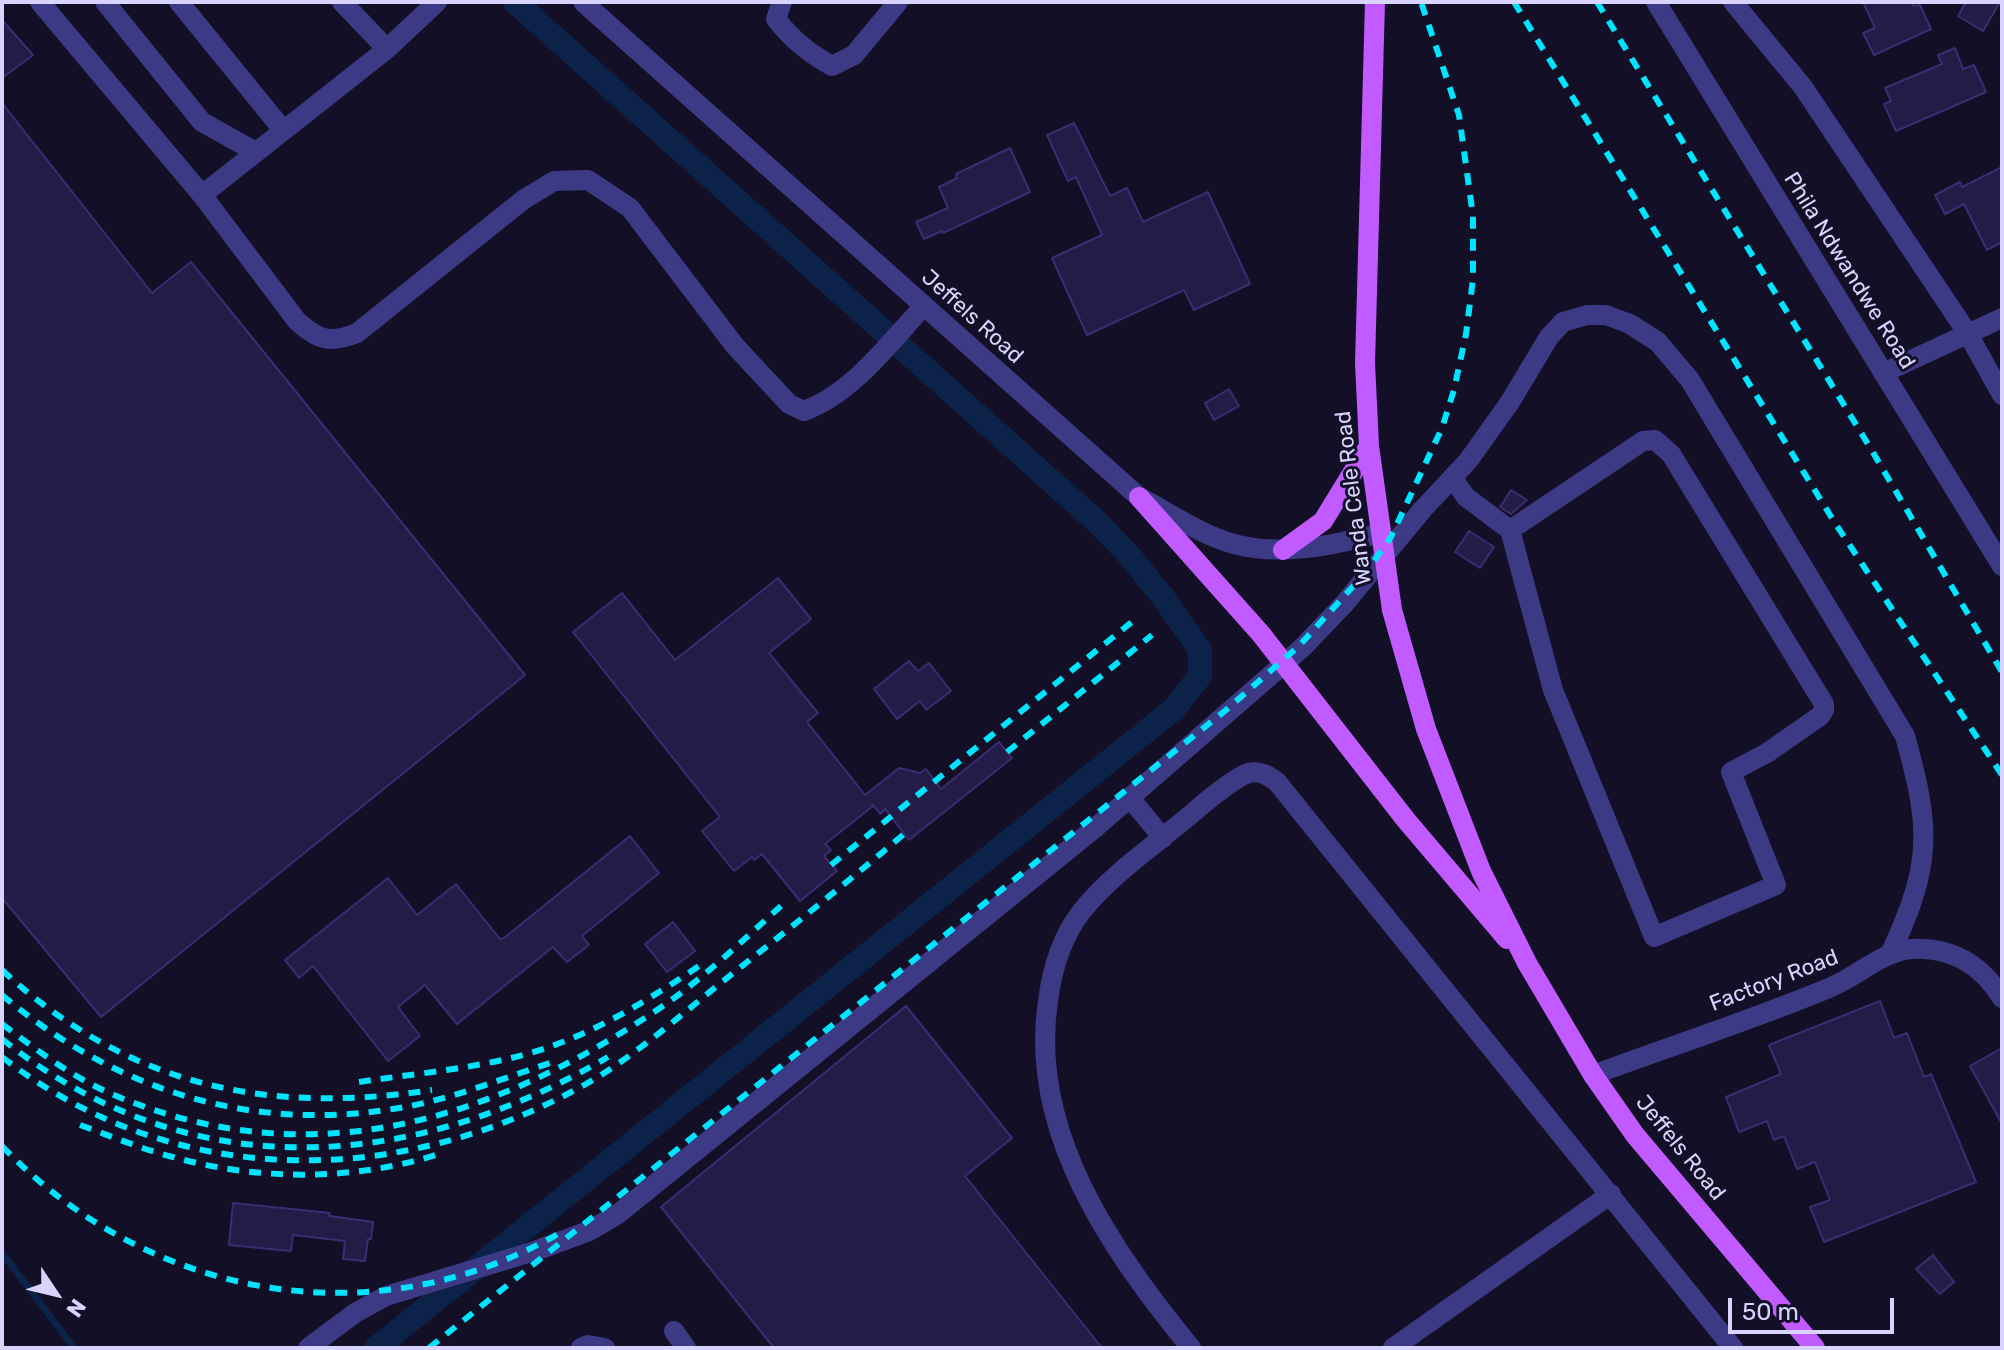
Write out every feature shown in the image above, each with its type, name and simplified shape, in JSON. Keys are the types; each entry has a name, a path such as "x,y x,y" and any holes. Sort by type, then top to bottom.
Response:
{"main road":[{"name":"Wanda Cele Road","path":"1375,2 1365,363 1369,446 1392,610 1431,743 1481,871 1527,963"},
{"path":"1283,550 1323,521 1369,446"},
{"path":"1139,497 1261,634 1406,820 1527,963"},
{"name":"Jeffels Road","path":"1527,963 1593,1075 1635,1135 1815,1348"}],"street":[{"path":"40,2 202,195 297,321 309,332 339,341 357,333 523,200 554,181 566,179 588,180 630,208 735,346 789,404 804,411 823,404 866,367 924,306"},
{"path":"105,2 202,122 256,152"},
{"path":"179,2 283,130"},
{"path":"202,195 387,49 437,2"},
{"name":"Jeffels Road","path":"583,2 1139,497 1231,544 1283,550 1342,543 1381,533"},
{"path":"782,2 776,19 790,37 832,66 854,55 898,2"},
{"name":"Phila Ndwandwe Road","path":"1656,2 2002,566"},
{"path":"1733,2 1803,87 1968,334 2002,395"},
{"path":"355,6 387,49"},
{"path":"308,1348 355,1313 386,1296 535,1251 589,1231 618,1214 1130,798 1302,648 1453,479 1510,402 1549,337 1563,322 1587,315 1606,315 1630,324 1658,342 1690,380 1905,736 1920,790 1924,832 1922,872 1911,908 1891,952"},
{"path":"1883,373 2002,318"},
{"path":"1453,479 1466,497 1510,530 1553,690 1654,937 1776,885 1731,772 1767,753 1824,710 1821,698 1671,454 1655,440 1643,441 1510,530"},
{"path":"1191,1348 1101,1226 1078,1178 1058,1126 1044,1065 1044,1024 1052,973 1067,935 1082,911 1113,880 1207,799 1249,773 1265,774 1277,782 1733,1348"},
{"path":"1130,798 1163,838"},
{"name":"Factory Road","path":"1593,1075 1832,987 1869,968 1891,952 1944,950 1970,962 1992,982 2002,998"},
{"path":"1393,1348 1611,1194"},
{"path":"581,1348 588,1345 605,1348"}],"building":[{"path":"1863,2 1912,2 1913,6 1920,5 1931,29 1874,55 1863,33 1875,28"},
{"path":"1966,2 2000,2 1983,31 1958,16"},
{"path":"2,20 33,55 2,78"},
{"path":"1955,48 1963,69 1974,65 1986,92 1896,131 1884,104 1891,101 1885,88 1942,64 1938,55"},
{"path":"2,103 152,293 191,262 525,675 101,1017 2,898"},
{"path":"1074,123 1110,196 1127,188 1143,222 1208,192 1250,284 1194,310 1184,290 1087,335 1052,258 1102,235 1076,177 1068,181 1047,135"},
{"path":"1010,148 1030,192 924,239 916,222 948,208 939,187 957,178 956,174"},
{"path":"2002,167 2002,242 1987,250 1964,204 1945,214 1935,195 1960,182 1962,187"},
{"path":"1229,389 1239,406 1214,420 1205,403"},
{"path":"1511,490 1527,500 1511,514 1500,507"},
{"path":"1469,531 1494,547 1480,568 1455,552"},
{"path":"778,578 811,619 769,653 818,713 807,722 865,795 899,768 920,773 926,769 941,789 999,742 1012,758 909,840 885,809 880,814 872,804 825,844 831,850 824,856 837,871 800,901 762,854 754,860 752,857 734,871 702,831 720,817 573,632 622,593 675,660"},
{"path":"909,661 918,671 929,663 951,691 926,710 920,701 897,719 874,689"},
{"path":"630,836 659,873 582,936 589,945 567,962 553,947 457,1024 425,985 398,1007 420,1036 388,1061 313,966 299,978 285,960 388,878 417,915 456,884 500,939 504,938"},
{"path":"673,922 695,951 667,972 645,944"},
{"path":"1880,1001 1894,1038 1907,1033 1924,1077 1931,1074 1976,1182 1824,1242 1810,1207 1830,1200 1815,1162 1797,1169 1784,1136 1774,1140 1767,1121 1739,1132 1726,1097 1781,1074 1769,1045"},
{"path":"906,1006 1012,1138 965,1176 1102,1348 774,1348 661,1207"},
{"path":"2002,1048 2002,1124 1970,1066"},
{"path":"233,1203 330,1213 329,1216 373,1222 365,1261 343,1259 345,1241 293,1235 291,1251 229,1245"},
{"path":"1933,1255 1954,1282 1940,1294 1916,1269"}],"waterway":[{"path":"376,1348 1174,709 1200,676 1200,650 1163,597 1097,522 515,2"},
{"path":"2,1253 74,1348"}],"railway":[{"path":"429,1348 1226,710 1299,646 1366,572 1391,537 1442,428 1466,334 1473,279 1473,216 1459,115 1421,2"},
{"path":"1514,2 1835,523 2002,775"},
{"path":"1597,2 1871,449 2002,672"},
{"path":"831,865 1138,617"},
{"path":"1007,752 1152,635"},
{"path":"2,1057 69,1101 140,1133 214,1152 289,1160 365,1157 440,1143 514,1118 603,1073 669,1025 904,834"},
{"path":"2,1024 56,1063 99,1088 186,1119 257,1132 327,1134 396,1125 463,1108 529,1082 593,1049 690,986 782,905"},
{"path":"359,1082 483,1064 547,1048 614,1018 699,966"},
{"path":"2,970 50,1009 99,1041 150,1066 202,1083 256,1094 312,1098 371,1097 432,1090"},
{"path":"2,995 45,1028 90,1056 136,1078 185,1096 235,1108 286,1114 339,1115 393,1109 455,1095 556,1061"},
{"path":"2,1039 73,1087 147,1121 223,1141 300,1147 378,1142 456,1124 533,1096 608,1057"},
{"path":"80,1125 173,1157 273,1174 306,1175 374,1169 439,1154"},
{"path":"2,1146 60,1198 124,1239 193,1269 265,1287 339,1293 413,1286 487,1267 558,1234"}]}
